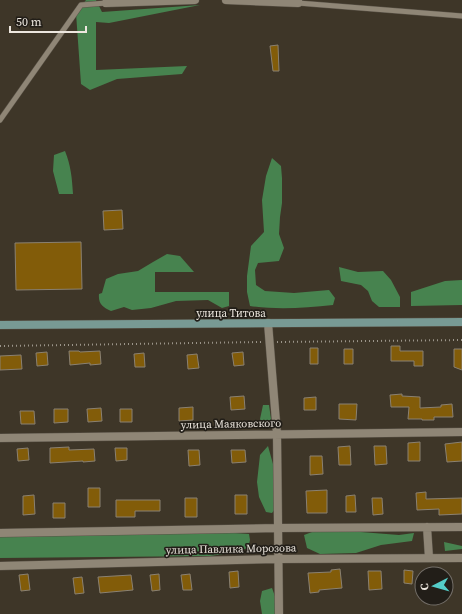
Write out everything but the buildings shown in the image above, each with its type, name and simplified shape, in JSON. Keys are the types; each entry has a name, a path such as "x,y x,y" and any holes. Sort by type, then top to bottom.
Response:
{"main road":[{"name":"улица Титова","path":"0,325 462,322"}],"street":[{"path":"106,3 195,0"},
{"path":"226,0 298,2"},
{"path":"268,323 277,434 279,614"},
{"name":"улица Маяковского","path":"0,438 462,432"},
{"path":"427,527 429,558"},
{"name":"улица Павлика Морозова","path":"0,533 277,528 462,527"},
{"name":"улица Павлика Морозова","path":"0,566 278,559 462,558"}],"lane":[{"path":"298,2 462,16"},
{"path":"0,120 81,5 106,3"}],"path":[{"path":"0,346 462,340"}],"green space":[{"path":"86,0 96,0 102,12 200,5 109,23 96,22 96,70 187,66 182,74 117,79 90,90 81,84 76,13"},
{"path":"65,151 71,172 73,194 59,194 53,171 54,155"},
{"path":"272,158 281,166 282,203 279,234 284,248 279,261 258,263 255,270 256,285 265,291 294,293 329,290 335,298 333,305 291,308 250,306 247,292 247,276 251,246 264,232 262,200 266,176"},
{"path":"167,254 180,256 194,272 155,272 155,292 229,292 229,306 222,308 208,300 176,301 151,308 132,310 124,307 111,311 102,305 99,300 99,294 102,293 106,279 118,274 138,271"},
{"path":"339,267 358,272 383,271 391,280 400,297 400,307 379,307 372,301 368,291 361,285 341,281"},
{"path":"462,280 462,305 411,306 411,292 445,281"},
{"path":"263,405 269,405 271,419 265,428 260,419"},
{"path":"268,446 278,482 278,505 272,513 266,512 259,497 257,482 260,455"},
{"path":"335,530 399,535 414,533 412,541 381,545 356,553 320,554 307,548 304,535 312,532"},
{"path":"220,532 249,534 250,540 248,548 210,556 0,558 0,536"},
{"path":"444,542 462,546 462,549 445,551"},
{"path":"272,588 277,602 277,614 262,614 260,601 262,591"}]}
